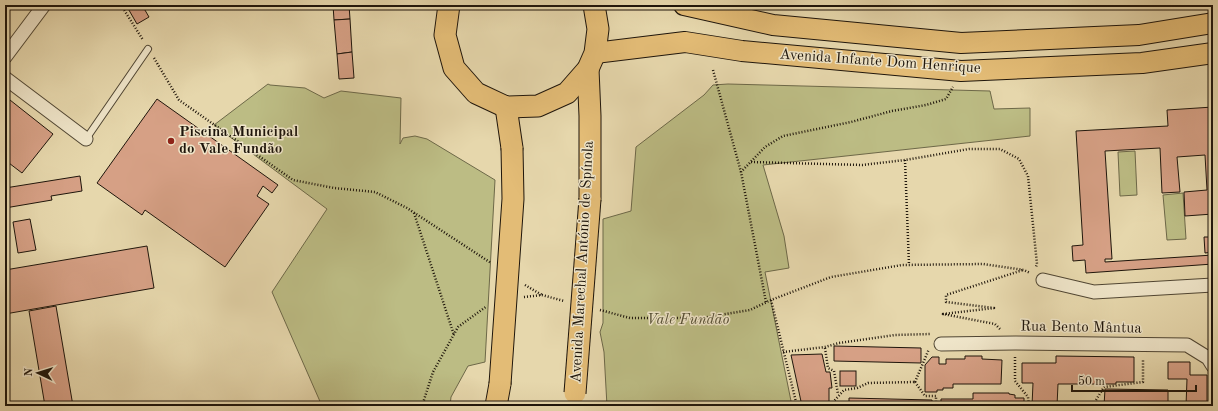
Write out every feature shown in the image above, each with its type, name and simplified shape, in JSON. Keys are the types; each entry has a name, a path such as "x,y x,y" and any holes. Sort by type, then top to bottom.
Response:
{"highway":[{"path":"450,5 445,35 454,68 476,93 506,106 538,106 567,93 592,61"},
{"name":"Avenida Marechal António de Spínola","path":"575,400 590,199 592,61 598,29 594,5"},
{"path":"496,406 500,384 513,199 512,148 506,106"}],"main road":[{"name":"Avenida Infante Dom Henrique","path":"684,5 729,13 773,25 962,43 1139,35 1213,23"},
{"name":"Avenida Infante Dom Henrique","path":"592,61 685,42 742,51 961,71 1142,63 1213,53"}],"street":[{"path":"5,57 44,5"},
{"path":"5,78 86,139"},
{"path":"1038,278 1094,292 1213,285"},
{"name":"Rua Bento Mântua","path":"936,344 1187,346 1208,358 1213,366"}],"lane":[{"path":"86,139 148,49"}],"path":[{"path":"121,5 179,100 293,180 334,188 375,192 414,213 495,266"},
{"path":"713,70 741,172 766,302"},
{"path":"741,172 766,147 783,136 851,122 892,111 926,105 946,99 954,86"},
{"path":"751,162 862,164 905,160 961,150 1000,149 1019,160 1028,176 1038,278"},
{"path":"905,160 910,265"},
{"path":"414,213 454,335"},
{"path":"593,309 630,318 702,318 750,310 766,302 831,277 910,265 983,264 1024,270 1038,278"},
{"path":"1024,270 946,295 946,302 994,308 943,314 995,324 1015,344 1015,381 1028,397 1029,406"},
{"path":"522,282 542,295 571,303"},
{"path":"519,297 542,295"},
{"path":"771,300 797,406"},
{"path":"422,406 433,372 458,327 490,304"},
{"path":"783,352 825,348 839,343 895,335 931,334 936,344 915,382"},
{"path":"1096,406 1096,400 1104,387 1143,382 1144,345"},
{"path":"825,348 828,368 834,371 838,395"},
{"path":"834,406 834,401 844,390 857,388 868,383 915,382"},
{"path":"915,382 925,396 936,396 936,406"}],"green space":[{"path":"268,84 305,88 324,98 341,91 401,98 400,144 403,138 415,136 427,139 495,180 485,362 468,366 451,397 450,406 322,406 272,292 327,209 214,125"},
{"name":"Vale Fundão","path":"728,84 990,91 994,109 1030,108 1030,136 763,165 784,236 789,268 765,272 792,406 607,406 604,352 600,332 603,323 603,219 631,211 636,147 704,95 713,85"},
{"path":"1135,151 1137,195 1120,196 1118,152"},
{"path":"1183,193 1186,239 1167,240 1163,195"}],"building":[{"path":"126,5 142,5 149,17 137,24"},
{"path":"333,5 349,5 350,19 334,20"},
{"path":"350,19 352,52 337,54 334,20"},
{"path":"352,52 354,78 339,79 337,54"},
{"name":"Piscina Municipal do Vale Fundão","path":"157,99 278,185 272,193 263,186 257,196 269,204 225,267 145,210 142,215 97,183"},
{"path":"10,100 53,134 22,173 5,160 5,107"},
{"path":"1213,107 1213,214 1185,216 1184,192 1207,190 1205,155 1177,157 1180,192 1162,193 1160,148 1105,151 1112,259 1105,259 1105,262 1213,255 1213,264 1086,273 1085,260 1073,261 1072,246 1083,245 1076,131 1168,126 1167,110"},
{"path":"80,176 82,191 51,196 52,200 5,208 5,188"},
{"path":"30,219 36,250 18,253 13,222"},
{"path":"1204,237 1213,237 1213,252 1205,253"},
{"path":"147,246 154,288 5,314 5,270"},
{"path":"56,306 73,406 45,406 29,311"},
{"path":"834,346 921,348 921,363 834,361"},
{"path":"822,354 826,372 830,372 832,388 829,388 829,406 802,406 791,355"},
{"path":"965,356 982,356 982,359 1002,360 1001,384 953,384 953,388 943,388 943,390 937,390 937,392 925,392 925,365 932,357 939,357 939,364 946,364 946,359 965,359"},
{"path":"1056,356 1134,357 1134,382 1116,382 1116,384 1058,384 1057,406 1032,406 1033,383 1022,383 1022,363 1056,363"},
{"path":"1168,362 1190,362 1190,375 1207,375 1207,406 1186,406 1187,379 1168,379"},
{"path":"840,371 856,371 856,386 840,386"},
{"path":"1105,389 1168,390 1168,406 1104,406"},
{"path":"973,393 1009,393 1015,395 1015,398 1024,398 1024,406 941,406 941,399 973,399"},
{"path":"849,398 932,400 932,406 843,406 849,405"}],"place":[{"name":"Piscina Municipal do Vale Fundão","path":"171,141"}]}
